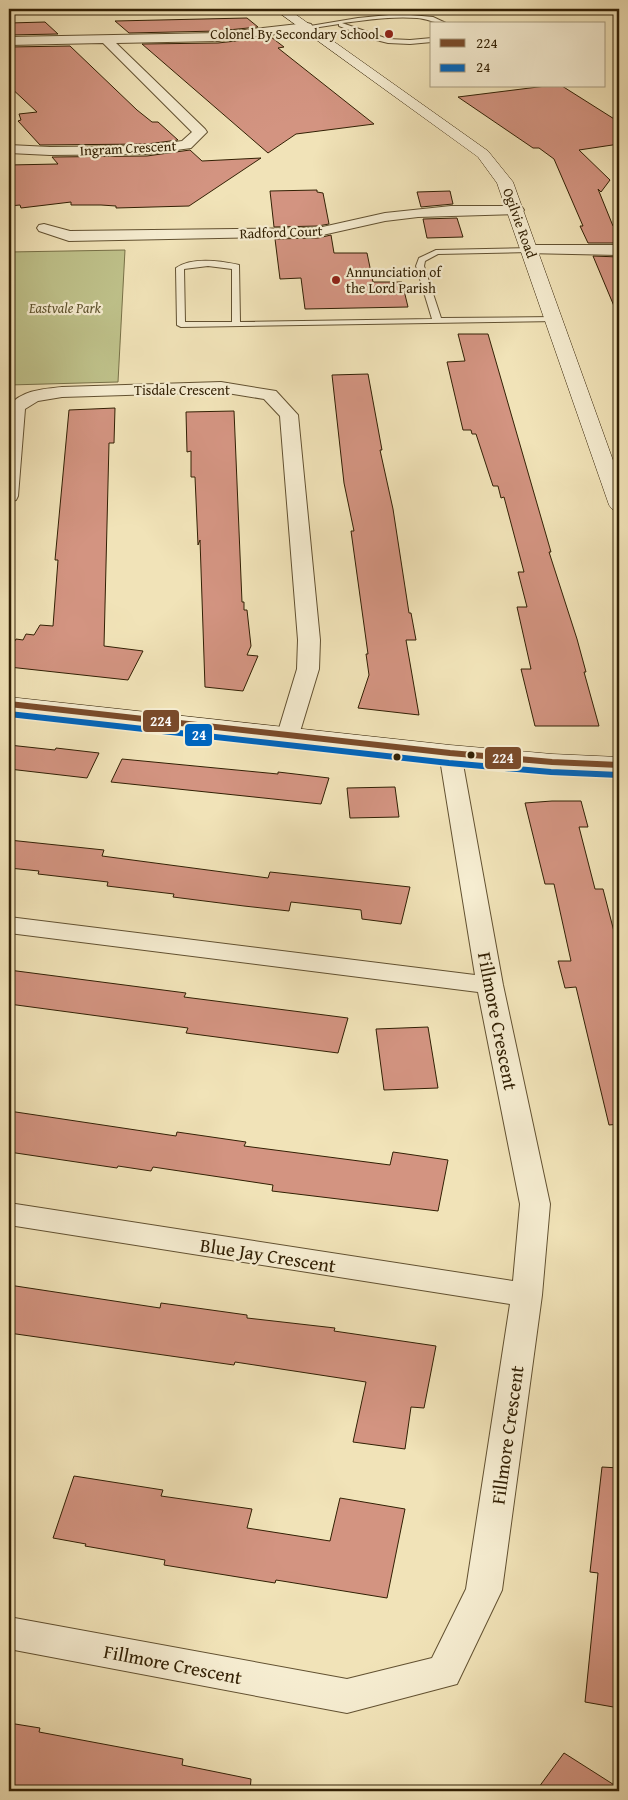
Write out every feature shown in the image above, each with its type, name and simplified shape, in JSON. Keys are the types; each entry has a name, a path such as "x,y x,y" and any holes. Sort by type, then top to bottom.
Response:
{"street":[{"name":"Ogilvie Road","path":"280,9 482,154 505,182 517,210 619,505"},
{"path":"9,41 218,37 307,27"},
{"name":"Ingram Crescent","path":"9,149 50,151 148,150 186,145 200,132 106,40"},
{"name":"Radford Court","path":"44,228 69,236 285,233 341,229 384,217 414,213 517,210"},
{"path":"530,250 619,250"},
{"name":"Tisdale Crescent","path":"9,496 16,408 23,400 38,394 221,387 270,395 289,415 309,640 308,669 288,735"},
{"path":"9,704 450,753 552,762 619,765"},
{"name":"Fillmore Crescent","path":"9,1633 347,1696 444,1672 484,1590 527,1295 534,1204 490,984 450,753"},
{"path":"9,925 490,984"},
{"name":"Blue Jay Crescent","path":"9,1214 527,1295"}],"lane":[{"path":"307,27 398,16 432,18 441,22"},
{"path":"329,24 352,27 372,38 384,41 430,40"},
{"path":"437,320 420,266 422,260 436,252 530,250"},
{"path":"236,324 236,267 223,264 190,265 180,268 181,325 555,319"}],"green space":[{"name":"Eastvale Park","path":"125,250 118,382 9,385 9,252"}],"building":[{"path":"247,18 258,27 218,31 129,33 115,21"},
{"path":"45,22 58,34 9,35 9,23"},
{"path":"271,37 284,47 278,48 374,124 296,134 268,153 142,44 218,43"},
{"path":"70,46 137,110 152,122 158,122 178,140 147,144 40,145 18,121 21,120 19,114 37,112 9,86 9,47"},
{"path":"530,88 565,88 619,122 619,144 579,150 610,180 601,192 598,189 613,226 619,225 619,243 588,243 580,226 583,226 554,159 539,148 533,148 458,97"},
{"path":"190,150 202,161 261,158 189,206 116,208 116,206 101,205 71,205 71,202 21,208 20,205 9,206 9,165 58,164 52,157 147,156"},
{"path":"317,190 317,192 323,193 329,224 274,227 270,191"},
{"path":"450,191 453,204 421,207 417,192"},
{"path":"457,218 463,237 427,238 423,219"},
{"name":"Annunciation of the Lord Parish","path":"331,235 334,253 367,253 373,282 402,282 408,307 305,309 301,278 280,279 275,239 318,238"},
{"path":"593,256 619,257 619,318"},
{"path":"458,334 488,334 551,552 549,552 577,639 599,726 535,726 521,669 531,669 517,607 527,607 518,572 524,572 504,497 501,498 498,486 493,486 476,434 472,434 471,430 463,430 447,362 465,361"},
{"path":"368,374 382,450 380,450 393,509 409,613 411,613 416,640 406,640 419,715 358,708 369,675 366,654 368,654 351,531 354,531 344,483 332,375"},
{"path":"115,408 114,443 109,443 104,646 143,651 128,680 9,667 9,651 16,639 23,640 26,634 34,635 40,625 53,626 58,560 55,560 69,410"},
{"path":"234,411 242,602 244,602 244,610 247,610 251,646 247,655 258,656 243,691 205,687 200,540 198,545 195,477 191,477 191,451 187,452 186,412"},
{"path":"9,745 99,753 87,778 9,769"},
{"path":"122,759 329,778 321,804 111,782"},
{"path":"395,787 399,817 350,818 347,788"},
{"path":"581,801 588,827 579,827 595,889 603,889 619,951 619,1124 609,1125 576,987 565,988 558,961 571,961 554,884 545,884 525,803"},
{"path":"9,840 104,850 102,856 268,878 270,872 410,887 401,924 362,919 361,910 291,902 289,911 244,906 173,897 174,894 107,886 108,882 38,874 39,871 9,868"},
{"path":"9,970 186,993 184,997 348,1018 338,1053 186,1033 188,1028 9,1004"},
{"path":"428,1027 438,1088 384,1090 376,1029"},
{"path":"9,1111 176,1136 177,1132 246,1142 244,1146 390,1165 393,1152 448,1160 438,1211 272,1191 273,1185 153,1167 151,1171 118,1166 117,1168 9,1152"},
{"path":"9,1285 160,1308 161,1303 247,1315 247,1318 335,1328 334,1331 436,1346 424,1408 411,1407 405,1449 353,1442 366,1382 235,1362 234,1365 9,1333"},
{"path":"602,1467 619,1468 619,1708 585,1702 598,1573 590,1572"},
{"path":"74,1476 163,1490 161,1496 252,1509 247,1528 330,1541 340,1498 405,1509 387,1598 276,1580 275,1583 164,1565 165,1560 85,1546 86,1544 53,1538"},
{"path":"9,1723 40,1728 39,1732 183,1759 182,1765 251,1779 250,1791 9,1791"},
{"path":"564,1753 619,1788 619,1791 536,1791"}],"transit line":[{"name":"224","path":"9,704 450,753 552,762 619,765"},
{"name":"24","path":"9,714 449,763 551,772 619,775"}],"place":[{"name":"Colonel By Secondary School","path":"389,34"},
{"name":"Annunciation of the Lord Parish","path":"336,280"}]}
